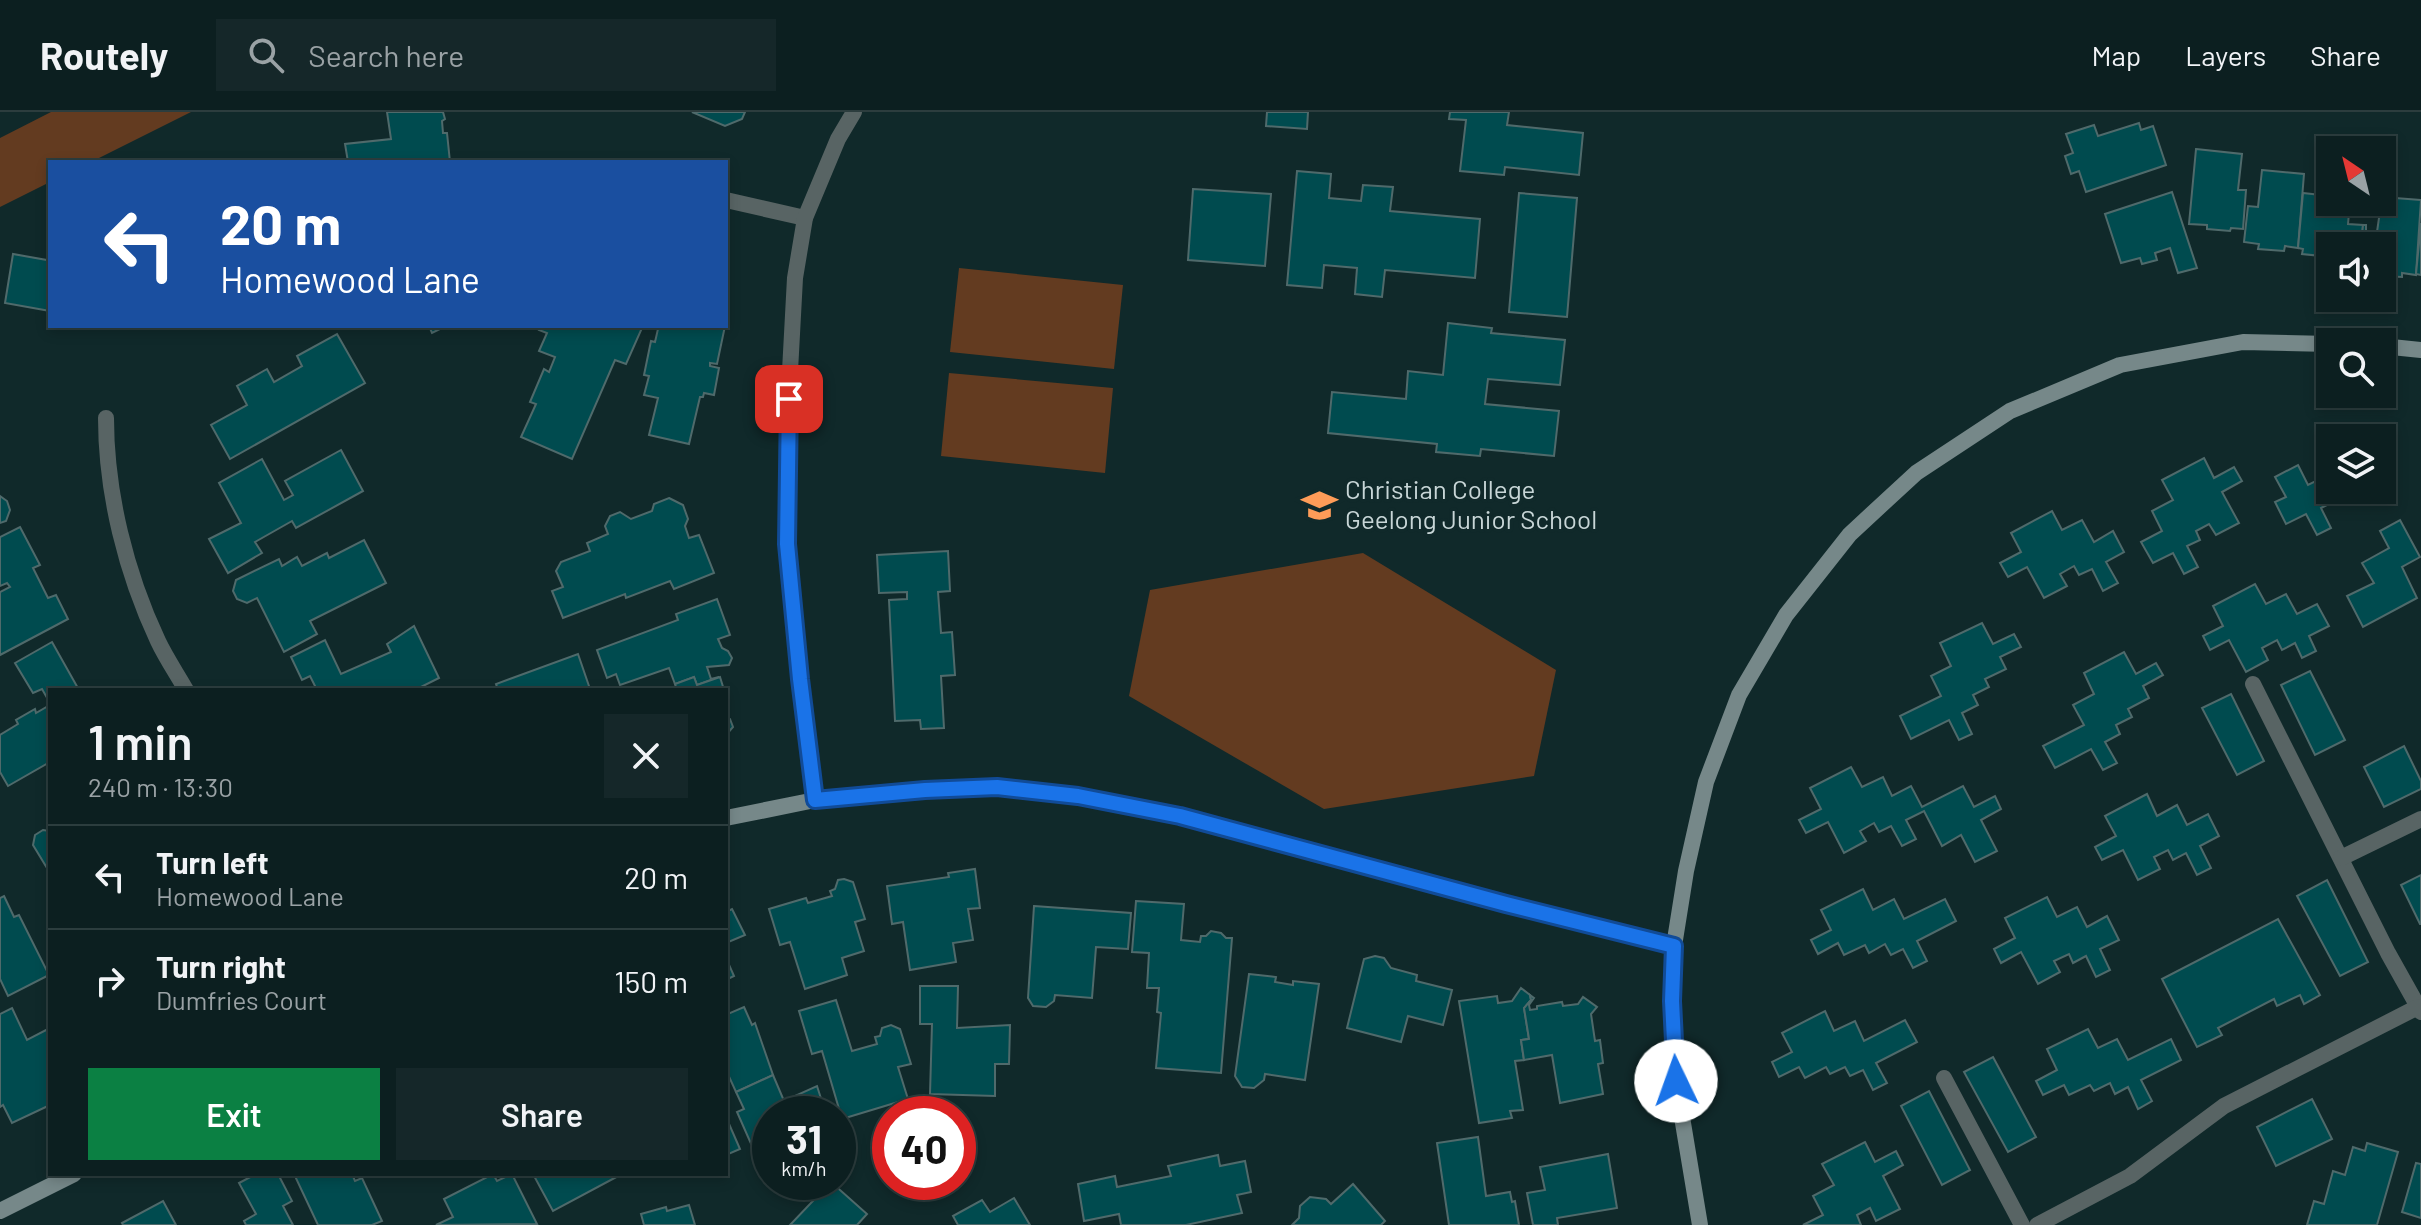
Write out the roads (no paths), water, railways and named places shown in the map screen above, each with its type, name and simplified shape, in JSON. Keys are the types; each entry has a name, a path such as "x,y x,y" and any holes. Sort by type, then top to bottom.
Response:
{"street":[{"path":"815,800 800,686 787,544 790,355 795,278 805,218 838,139 854,112"},
{"path":"728,200 805,218"},
{"path":"1700,1225 1676,1081 1672,1001 1674,946 1686,871 1706,782 1739,695 1786,615 1840,546 1916,473 2010,411 2120,365 2243,342 2316,344"},
{"path":"2396,347 2421,350"},
{"path":"106,418 106,453 133,577 158,641 185,688"},
{"path":"2037,1225 2130,1176 2224,1106 2419,1010 2253,684"},
{"path":"728,818 815,800 925,790 997,787 1078,796 1180,816 1674,946"},
{"path":"2341,858 2421,819"},
{"path":"1944,1078 2022,1225"},
{"path":"0,1211 70,1176"}],"place":[{"name":"Christian College Geelong Junior School","path":"1319,505"}]}
